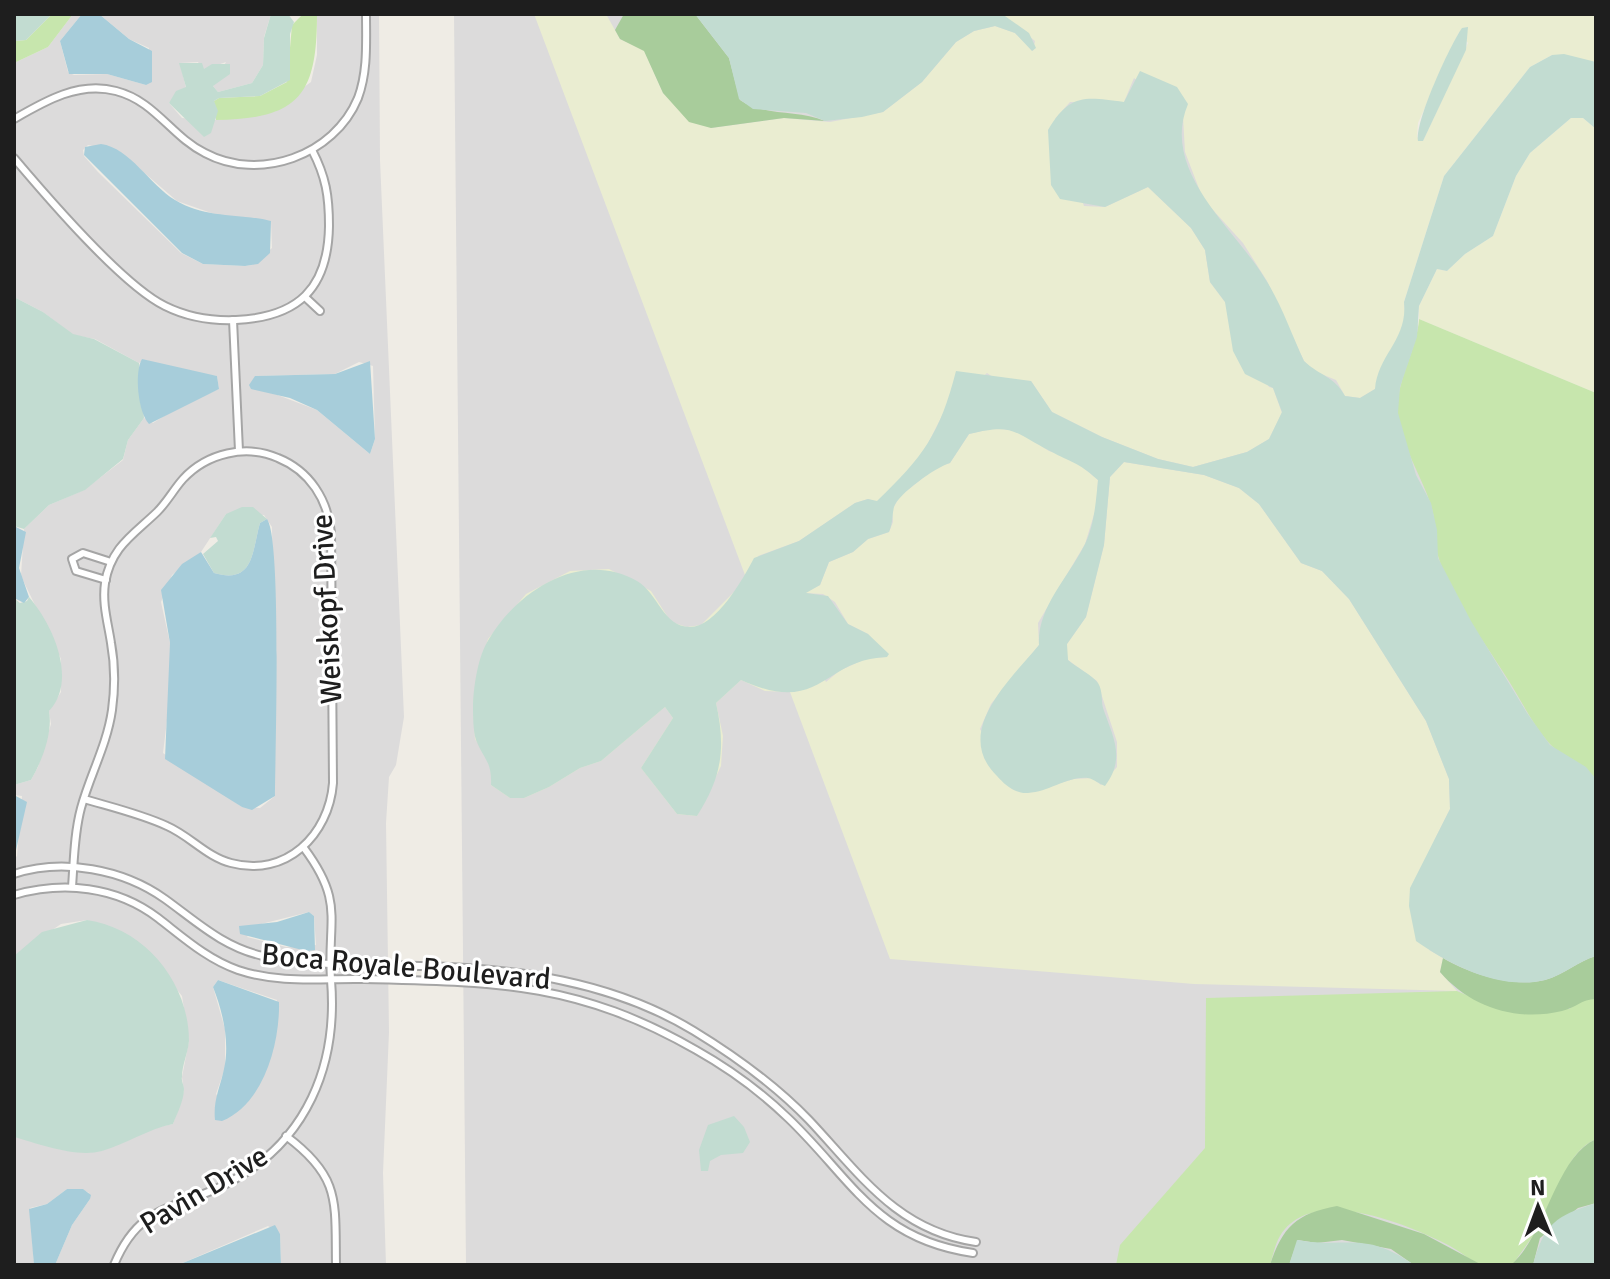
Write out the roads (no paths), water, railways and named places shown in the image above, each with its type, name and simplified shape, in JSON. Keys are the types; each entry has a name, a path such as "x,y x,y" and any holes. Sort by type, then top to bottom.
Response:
{"street":[{"path":"14,119 62,94 114,90 149,106 189,143 219,160 265,165 312,150 339,128 357,100 366,65 366,14"},
{"path":"14,158 74,224 147,296 192,316 233,320 274,315 305,297 323,270 329,245 327,185 312,150"},
{"path":"305,297 320,311"},
{"path":"72,887 84,799 106,741 112,710 113,659 105,611 106,580 111,562 128,535 159,511 186,476 206,461 239,451 233,320"},
{"name":"Weiskopf Drive","path":"239,451 265,453 296,467 319,493 330,523 333,783 326,817 304,848"},
{"path":"106,580 76,571 72,559 81,553 111,562"},
{"path":"84,799 165,825 231,863 269,864 304,848"},
{"name":"Pavin Drive","path":"114,1265 132,1233 146,1219 187,1197 227,1183 267,1156 315,1096 324,1075 333,1032 331,894 321,871 304,848"},
{"name":"Boca Royale Boulevard","path":"14,874 74,867 111,873 147,888 202,928 241,950 276,959 517,972 610,992 693,1030 760,1076 808,1119 867,1187 910,1221 976,1242"},
{"name":"Boca Royale Boulevard","path":"14,895 72,887 131,902 197,949 239,970 278,979 501,983 587,1000 697,1050 734,1074 788,1118 856,1196 888,1221 947,1249 973,1253"},
{"path":"286,1136 324,1171 331,1187 335,1205 336,1265"}],"water":[{"path":"82,14 99,14 129,39 152,51 152,82 146,85 107,74 69,74 60,41"},
{"path":"101,144 121,152 166,193 187,206 211,213 271,221 270,253 258,264 245,266 203,264 182,253 84,155 85,147"},
{"path":"142,359 217,376 219,389 149,424 138,392"},
{"path":"370,361 375,439 370,454 317,410 290,398 251,389 249,385 255,376 335,374"},
{"path":"267,519 275,565 275,796 252,810 242,807 165,759 170,643 161,590 182,564 201,552 214,573 237,574 244,570 253,554 260,523"},
{"path":"14,526 26,532 19,568 29,597 24,603 14,598"},
{"path":"14,795 27,802 14,859"},
{"path":"309,912 314,916 315,950 306,951 240,934 239,926 277,922"},
{"path":"218,980 279,1002 272,1053 259,1087 237,1113 222,1121 215,1120 226,1049 222,1017 213,987"},
{"path":"67,1189 83,1189 91,1195 90,1199 72,1225 55,1265 34,1265 29,1209 47,1204"},
{"path":"275,1225 280,1234 281,1265 178,1265"}]}
